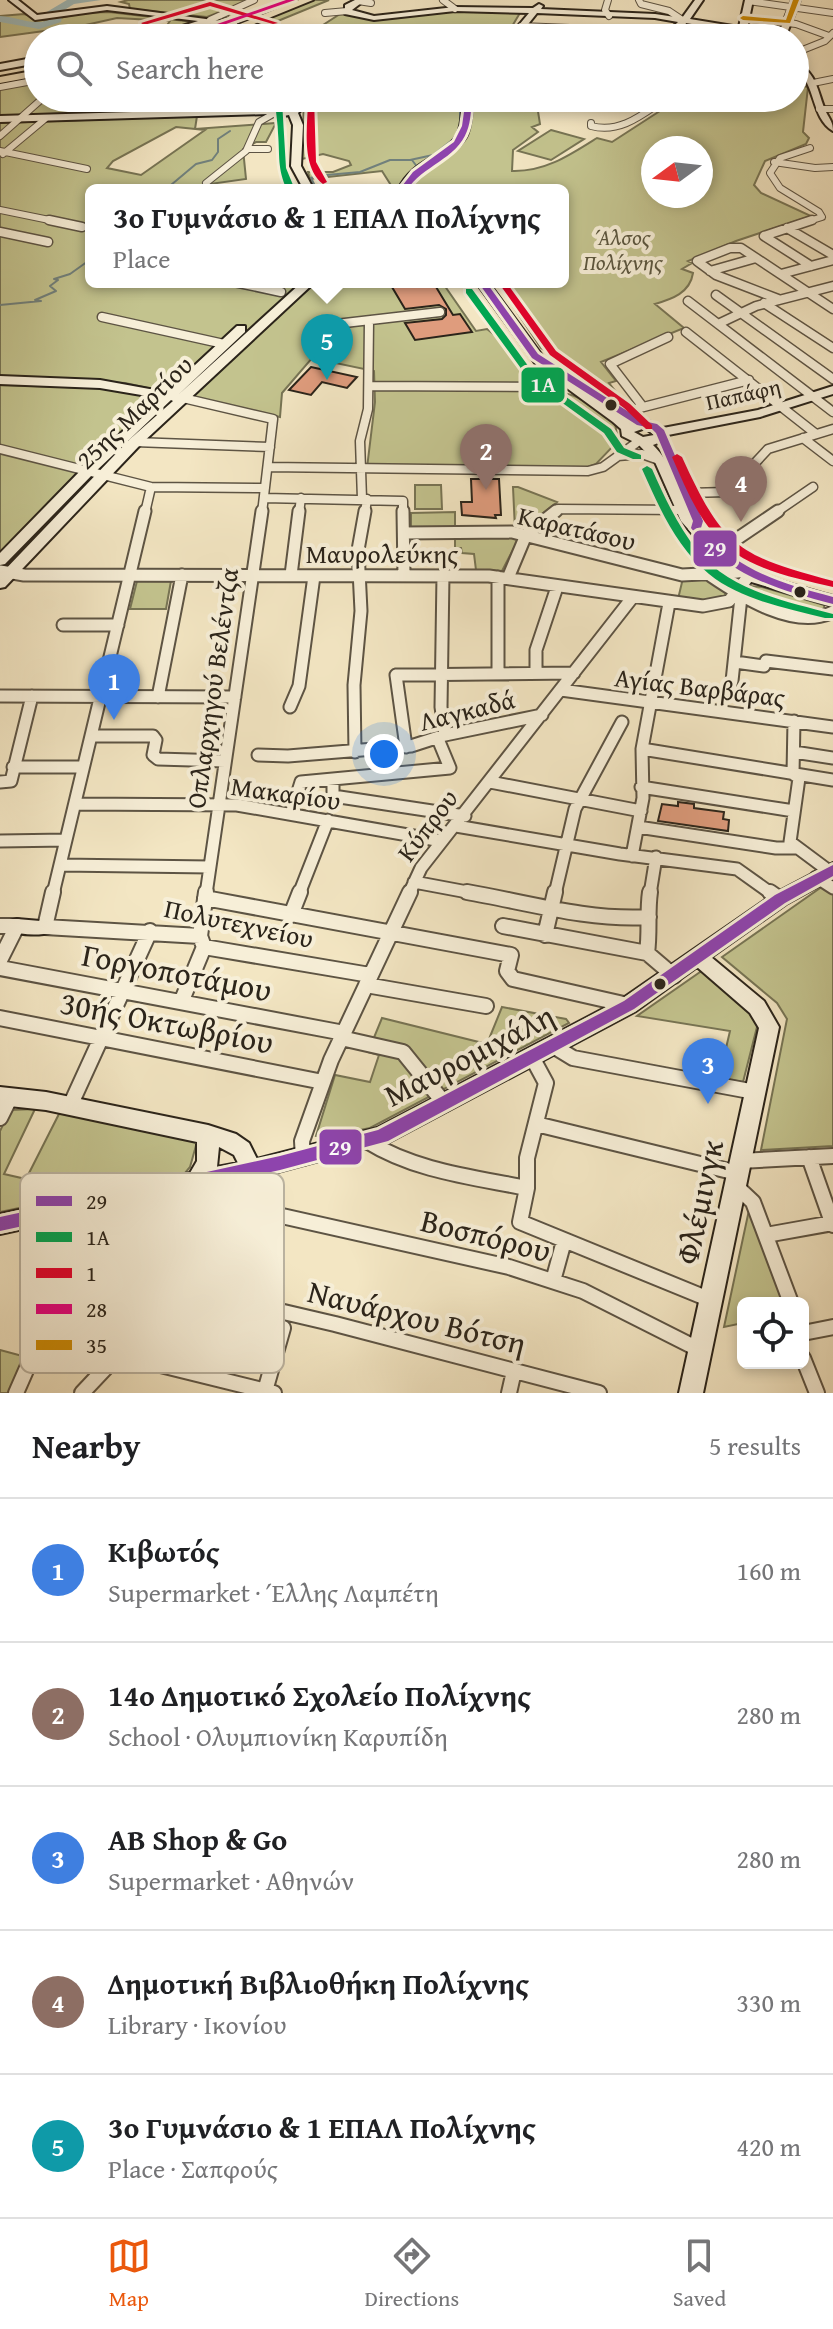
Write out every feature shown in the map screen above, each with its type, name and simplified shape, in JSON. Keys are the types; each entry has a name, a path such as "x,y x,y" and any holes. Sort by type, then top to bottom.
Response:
{"highway":[{"path":"243,24 292,0"},
{"path":"245,24 308,0"},
{"path":"0,78 24,74"}],"street":[{"path":"13,0 31,16 46,18 107,8 209,24"},
{"path":"238,24 254,0"},
{"path":"443,0 455,9"},
{"path":"523,24 545,0"},
{"path":"608,0 605,11 609,16"},
{"path":"639,0 641,4 669,11 684,21"},
{"path":"681,24 699,0"},
{"path":"347,11 348,7 363,1"},
{"path":"742,24 749,1 795,4 833,13"},
{"path":"788,22 795,4"},
{"path":"325,13 347,11 374,18 455,9 535,11 649,16 697,24"},
{"path":"804,24 824,12"},
{"path":"743,18 797,24"},
{"path":"809,28 831,36"},
{"path":"809,46 831,36"},
{"path":"0,67 24,63"},
{"path":"809,78 814,85 822,118 833,128"},
{"path":"814,85 833,79"},
{"path":"0,87 24,83"},
{"path":"809,84 833,88"},
{"path":"819,109 833,109"},
{"path":"0,136 26,112"},
{"path":"0,119 201,112"},
{"path":"206,183 248,149 259,122 270,112"},
{"path":"282,112 291,123 290,164 299,184"},
{"path":"284,112 298,125 296,166 306,184"},
{"path":"406,184 411,175 461,136 466,112"},
{"path":"591,123 591,126 601,129 619,128 645,112"},
{"path":"2,153 45,119"},
{"path":"810,148 774,162 769,171 774,182 822,216 764,236 811,266"},
{"path":"248,149 268,149"},
{"path":"2,153 87,169"},
{"path":"774,162 815,168 833,167"},
{"path":"0,210 82,227"},
{"path":"787,228 833,258"},
{"path":"0,232 48,242"},
{"path":"778,299 710,271 697,261 736,247 833,309"},
{"path":"710,271 756,258"},
{"path":"781,274 833,258"},
{"path":"718,324 764,303 833,286"},
{"path":"262,288 281,292"},
{"name":"25ης Μαρτίου","path":"2,572 168,395 285,288"},
{"name":"25ης Μαρτίου","path":"96,472 135,442 302,288"},
{"path":"486,288 542,364 636,434 662,463 683,510 716,553 744,574 833,601"},
{"path":"716,295 833,379"},
{"path":"688,301 833,412"},
{"path":"764,303 833,348"},
{"path":"336,324 440,312"},
{"path":"102,317 224,344"},
{"path":"355,752 359,537 364,499 361,437 369,386 369,321"},
{"path":"686,332 816,434"},
{"path":"643,407 611,363 668,337"},
{"path":"535,356 624,412 636,434"},
{"path":"0,380 100,384 183,398 273,419 270,447 135,442"},
{"path":"624,412 749,380"},
{"path":"369,386 550,387"},
{"name":"Παπάφη","path":"636,434 657,440 661,432 782,407 833,390"},
{"path":"686,493 728,492 768,449 833,429"},
{"path":"661,432 698,521 696,528"},
{"path":"268,467 588,471 603,467 636,434"},
{"path":"588,471 600,465 636,434"},
{"path":"803,438 833,461"},
{"name":"Οπλαρχηγού Βελέντζα","path":"182,1000 202,942 205,898 270,447"},
{"path":"0,449 151,487 301,498 403,501 404,575"},
{"path":"617,456 645,454 662,463"},
{"path":"45,927 151,487"},
{"path":"716,553 813,487"},
{"path":"291,575 301,498"},
{"path":"498,673 503,577 526,535 561,508 683,510"},
{"name":"Καρατάσου","path":"404,533 509,532 666,572 711,576 744,574"},
{"name":"Μαυρολεύκης","path":"2,572 443,575 503,577 669,603 720,605 738,595"},
{"path":"732,681 738,595 744,574"},
{"path":"158,697 182,575"},
{"path":"291,814 301,782 450,768 442,737 443,575"},
{"path":"290,707 299,686 314,576"},
{"path":"711,576 738,595 813,619 824,619 833,612"},
{"path":"536,673 536,650 557,587"},
{"name":"Κύπρου","path":"303,1158 302,1141 323,1082 414,882 442,841 632,598"},
{"path":"632,856 641,811 642,749 669,603"},
{"path":"63,625 118,625"},
{"path":"735,662 764,666 766,661 833,669 833,658"},
{"path":"406,747 396,675 574,673"},
{"name":"Αγίας Βαρβάρας","path":"561,690 833,727"},
{"path":"0,696 235,697"},
{"path":"5,781 13,767 32,696"},
{"name":"Λαγκαδά","path":"258,755 406,747 542,715"},
{"path":"793,774 794,721"},
{"path":"545,935 564,845 579,800 622,722"},
{"path":"91,736 153,736 156,740 153,755 158,759 225,761"},
{"path":"642,749 833,780"},
{"path":"794,752 833,758"},
{"path":"13,767 83,767"},
{"path":"793,774 799,778 790,842 828,877"},
{"path":"333,779 333,796 564,845 737,869 780,899"},
{"path":"490,782 641,811"},
{"path":"641,787 794,811"},
{"name":"Μακαρίου","path":"75,804 219,805 291,814 442,841"},
{"path":"291,915 328,820"},
{"path":"638,827 776,848 794,848"},
{"path":"0,841 66,840"},
{"path":"647,953 656,857"},
{"path":"61,865 210,867"},
{"name":"Μαυρομιχάλη","path":"238,1173 367,1141 445,1104 629,1005 780,899 828,877"},
{"path":"414,882 550,907 620,917 649,917"},
{"path":"205,898 511,955 507,971 513,979 629,1005"},
{"path":"0,960 8,926"},
{"name":"Πολυτεχνείου","path":"8,926 150,931 486,1006"},
{"path":"503,926 647,953 674,976"},
{"path":"70,1106 150,931"},
{"name":"Φλέμινγκ","path":"691,1393 768,1035 766,1018 699,958"},
{"name":"Γοργοποτάμου","path":"0,968 182,1000 403,1052 445,1104"},
{"name":"30ής Οκτωβρίου","path":"0,1018 323,1082"},
{"path":"555,1047 573,1058 755,1092"},
{"path":"533,1059 545,1077 526,1167 527,1188 520,1222 711,1300"},
{"path":"0,1118 6,1096 208,1134 237,1145 252,1173"},
{"path":"536,1124 737,1173 809,1157 833,1156"},
{"path":"202,1173 208,1163 208,1134"},
{"path":"367,1141 382,1152 404,1160 527,1188"},
{"path":"766,1235 833,1224 809,1157"},
{"path":"737,1173 753,1202 789,1297"},
{"name":"Βοσπόρου","path":"284,1217 509,1267 553,1281 583,1291 700,1350"},
{"name":"Μαυρομιχάλη","path":"0,1224 20,1219"},
{"path":"553,1281 564,1241"},
{"name":"Ναυάρχου Βότση","path":"284,1312 599,1393"},
{"path":"809,1332 833,1327"},
{"path":"807,1369 817,1393"},
{"path":"509,1393 514,1371"},
{"path":"16,1393 25,1373"},
{"path":"82,1393 99,1373"},
{"path":"184,1373 242,1389 270,1392"}],"green space":[{"path":"251,0 207,17 130,9 129,4 121,2"},
{"path":"313,0 329,0 270,24 253,24"},
{"path":"475,10 520,13 513,24 324,24 340,14 381,18 409,13"},
{"path":"109,12 194,22 168,24 170,21 117,18 90,24 24,24 24,34 0,37 0,16 24,14 46,21 82,13"},
{"path":"24,84 24,112 136,112 0,117 0,88"},
{"name":"Άλσος Πολίχνης","path":"304,112 538,112 540,124 532,127 538,132 513,150 512,171 546,165 597,138 612,142 658,112 805,112 803,132 809,138 806,144 765,161 754,185 761,193 811,216 688,261 692,263 682,269 693,273 688,286 674,297 655,304 684,328 601,362 616,381 609,383 628,407 592,387 597,383 541,348 501,288 569,288 569,184 390,184 382,171 310,179 308,172 333,172 351,165 349,161 323,154 302,159"},
{"path":"197,116 195,129 276,123 266,142 256,142 243,149 246,179 210,184 85,184 85,288 446,288 476,331 487,329 501,340 534,390 569,394 586,402 615,423 618,441 596,464 585,468 367,468 375,402 374,371 312,358 282,393 280,417 125,383 0,377 0,123","holes":["176,127 205,130 141,175 107,168 113,161"]},
{"path":"551,130 584,139 551,160 518,151"},
{"path":"0,385 98,388 161,398 0,555"},
{"path":"415,485 441,485 442,509 415,509"},
{"path":"513,487 557,502 521,531 515,530"},
{"path":"455,512 455,527 411,530 411,513"},
{"path":"455,535 517,535 519,538 502,571 476,570 474,554 462,553 461,548 455,548"},
{"path":"683,578 712,580 728,591 719,602 678,599"},
{"path":"137,581 171,581 166,609 130,609"},
{"path":"749,586 824,605 825,612 803,614 805,609 761,596 754,597 743,591"},
{"path":"823,886 833,893 833,1146 761,1150 787,1019 777,1003 722,957"},
{"path":"703,970 748,1008 758,1023 743,1082 719,1078 730,1031 637,1016"},
{"path":"502,1007 566,1019 569,1023 370,1128 316,1136 335,1075 370,1082 379,1055 368,1052 382,1018 487,1044"},
{"path":"35,1109 4,1174 20,1178 20,1208 0,1212 0,1131 10,1110"},
{"path":"60,1112 197,1142 190,1167 185,1173 29,1173"},
{"path":"749,1210 752,1210 784,1297 737,1297 737,1324 724,1327"},
{"path":"0,1350 20,1355 20,1371 11,1393 0,1393"}],"building":[{"path":"393,288 437,288 453,315 460,314 472,332 415,340 405,323 442,319 446,309 439,305 405,309"},
{"path":"311,367 357,377 347,388 322,382 311,395 289,390"},
{"path":"471,479 499,479 501,515 495,515 496,518 462,515 461,502 472,502"},
{"path":"678,802 694,804 694,808 724,812 723,819 729,820 728,831 658,821 662,804 678,806"}],"waterway":[{"path":"47,24 57,20 57,17 49,15 72,1 96,0"},
{"path":"0,19 25,24"},
{"path":"460,112 460,130"},
{"path":"172,184 196,164 212,160 218,152 218,139 230,131"},
{"path":"410,160 433,155 456,137"},
{"path":"314,184 311,178 316,176 360,172 390,160 410,160"},
{"path":"410,160 418,168"},
{"path":"0,305 41,301 35,300 56,291 50,286 58,280 54,279 70,274 85,263"}],"tunnel":[{"path":"217,21 226,24"}],"transit line":[{"name":"28","path":"221,24 292,0"},
{"name":"35","path":"743,18 788,22 796,0"},
{"name":"1","path":"144,23 210,4 275,23"},
{"name":"1Α","path":"279,112 282,168 288,184"},
{"name":"1","path":"311,112 312,162 323,182"},
{"name":"29","path":"407,184 456,143 462,135 467,112"},
{"name":"29","path":"486,288 535,356 640,423 654,426 661,432"},
{"name":"1","path":"506,288 553,353 627,406 649,427"},
{"name":"1Α","path":"469,291 531,376 608,431 620,450 637,457"},
{"name":"29","path":"661,433 698,521 696,528 710,545 757,577 833,601"},
{"name":"1","path":"677,457 705,514 734,548 773,567 833,584"},
{"name":"1Α","path":"647,469 680,534 714,573 760,596 829,616"},
{"name":"29","path":"234,1173 382,1136 629,1005 780,899 833,870"},
{"name":"29","path":"0,1224 20,1220"}],"place":[{"name":"3ο Γυμνάσιο & 1 ΕΠΑΛ Πολίχνης","path":"327,380"},
{"name":"14ο Δημοτικό Σχολείο Πολίχνης","path":"486,490"},
{"name":"Δημοτική Βιβλιοθήκη Πολίχνης","path":"741,522"},
{"name":"Κιβωτός","path":"114,720"},
{"name":"ΑΒ Shop & Go","path":"708,1104"}]}
